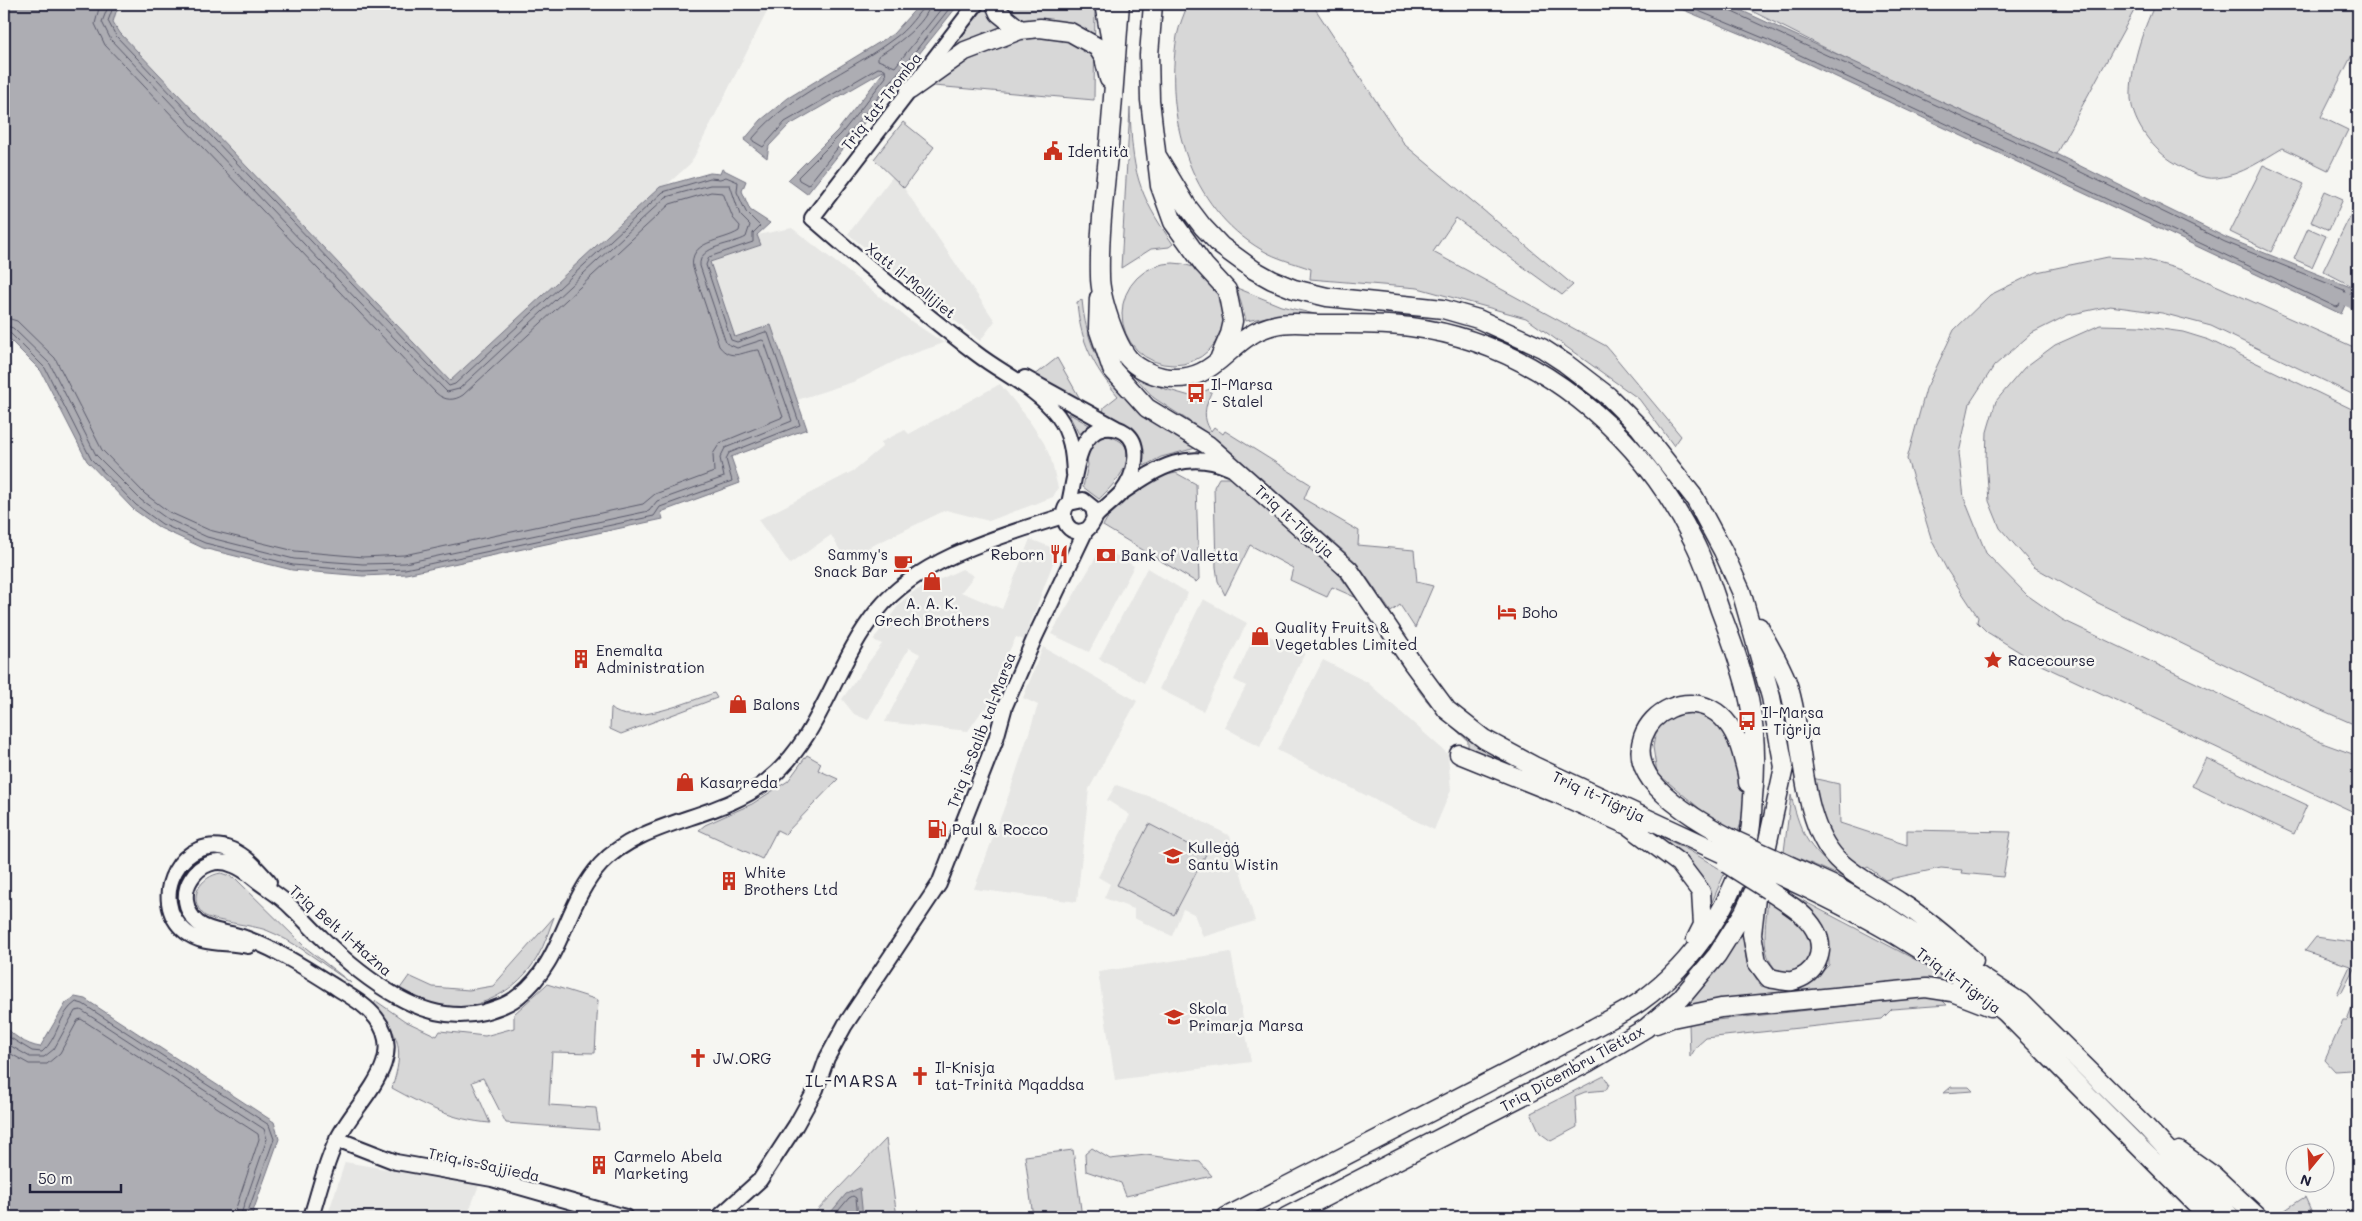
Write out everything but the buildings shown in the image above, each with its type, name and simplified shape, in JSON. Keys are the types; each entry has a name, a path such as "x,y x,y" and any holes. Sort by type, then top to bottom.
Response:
{"highway":[{"path":"995,4 999,13 1020,30"},
{"path":"1104,4 1115,64"},
{"path":"1113,101 1120,4"},
{"path":"1153,4 1149,55 1150,100 1160,186 1173,222 1204,265 1227,290 1233,322 1219,360"},
{"path":"910,90 965,51 1020,30 1040,28 1070,32 1097,47 1104,58 1108,70 1113,101"},
{"name":"Triq it-Tiġrija","path":"1113,101 1099,280 1098,328 1112,369 1147,408 1208,445 1349,570 1447,710 1484,739 1534,766 1685,836 1729,861 1834,900 1880,926 1976,988 2006,1013 2177,1188 2208,1217"},
{"name":"Triq Diċembru Tlettax","path":"1158,156 1187,206 1203,227 1221,246 1272,280 1294,289 1327,298 1442,309 1478,319 1513,333 1565,363 1608,396 1639,427 1663,455 1694,497 1723,551 1741,591 1771,697 1784,767 1771,876 1744,912 1702,975 1681,998 1646,1028 1587,1063 1286,1217"},
{"name":"Triq Diċembru Tlettax","path":"1099,280 1116,338 1130,361 1154,376 1181,380 1199,374 1212,368 1219,360 1252,334 1263,328 1282,323 1412,327 1472,341 1505,353 1566,389 1596,413 1623,440 1647,468 1672,504 1690,535 1744,673 1752,708 1756,748 1755,780 1741,838 1734,885 1718,916 1682,966 1640,1002 1592,1029 1226,1217"},
{"path":"1741,591 1787,682 1802,752 1811,813 1822,838 1837,859 1867,882 1936,927 2020,1002"},
{"name":"Triq it-Tiġrija","path":"1741,838 1748,778 1732,727 1713,709 1700,704 1683,703 1665,710 1646,728 1641,752 1644,768 1652,781 1677,804 1704,824 1741,838 1771,876 1839,888 1887,916 2020,1002 2146,1127 2231,1217"},
{"path":"1459,754 1629,826 1679,863 1701,892 1703,925 1682,966"},
{"path":"1771,876 1814,928 1820,940 1821,952 1817,964 1807,975 1790,981 1769,978 1757,962 1752,934 1771,876"},
{"path":"1646,1028 1672,1018 1721,1008 1926,988 1952,992 2006,1013"},
{"path":"2146,1127 2214,1176 2258,1217"},
{"path":"2177,1188 2196,1217"}],"street":[{"name":"Triq tat-Tromba","path":"812,218 976,4"},
{"name":"Xatt il-Mollijiet","path":"812,218 915,307 992,365"},
{"name":"Triq is-Salib tal-Marsa","path":"719,1217 760,1180 796,1125 816,1089 827,1058 845,1025 939,884 996,739 1005,706 1035,637 1071,563 1081,530 1091,526 1095,518 1124,491 1136,456 1132,439 1118,429 1028,379 992,365"},
{"path":"992,365 1045,401 1058,416 1068,432 1073,448 1074,474"},
{"path":"1081,530 1066,525 1063,516 1069,503 1074,474 1087,438 1101,428 1118,429"},
{"path":"1124,491 1165,466 1194,459 1209,460 1244,475"},
{"path":"1069,503 1078,500 1087,502 1093,508 1095,518"},
{"name":"Triq Belt il-Ħażna","path":"310,1217 337,1139 381,1074 386,1058 387,1044 380,1022 368,1008 289,957 243,937 207,928 191,914 186,904 186,894 190,879 201,867 221,862 241,869 290,905 322,939 360,970 394,995 414,1006 451,1016 471,1015 513,1001 530,988 544,970 556,951 582,891 604,861 620,849 665,826 738,801 763,785 782,768 802,744 859,638 877,610 906,583 936,564 997,537 1063,516"},
{"name":"Triq is-Sajjieda","path":"337,1139 396,1162 492,1179 625,1217"}],"shaded area":[{"path":"125,4 771,4 691,163 450,381 119,33 113,22 116,12"},
{"path":"988,4 1095,4 1094,100 934,86 946,54"},
{"path":"1188,4 1312,4 1405,145 1573,285 1562,295 1456,218 1433,252 1606,346 1681,436 1674,446 1639,399 1526,318 1418,288 1310,279 1311,269 1262,250 1237,232 1216,210 1199,184 1187,157 1179,128 1174,97 1174,66 1177,36"},
{"path":"1738,4 2130,4 2136,7 2056,154 1853,62"},
{"path":"2155,4 2358,4 2358,36 2354,51 2321,117 2348,130 2328,170 2283,148 2235,174 2217,178 2206,178 2190,172 2167,158 2152,144 2136,118 2131,99 2131,87 2138,50"},
{"path":"1130,108 1132,148 1139,180 1151,210 1173,244 1169,247 1151,249 1121,268"},
{"path":"903,122 934,147 904,188 874,159"},
{"path":"2263,165 2304,184 2271,252 2230,232"},
{"path":"893,176 904,188 995,321 980,341 848,234"},
{"path":"2325,191 2343,199 2329,230 2311,222"},
{"path":"2353,210 2358,212 2358,279 2354,287 2323,271"},
{"path":"792,228 911,321 944,343 901,358 856,381 797,400 771,325 735,337 710,262 761,245 757,235"},
{"path":"2308,228 2326,236 2312,267 2294,259"},
{"path":"2108,257 2144,259 2182,270 2358,349 2358,397 2211,326 2162,313 2110,306 2068,315 2032,333 1994,366 1970,403 1959,453 1964,498 1986,553 2027,595 2063,620 2325,744 2358,756 2358,814 2039,664 1987,632 1977,622 1978,617 1947,570 1932,541 1907,459 1926,389 1954,330 1990,295 2037,272"},
{"path":"1173,263 1193,267 1209,278 1220,294 1224,314 1220,334 1209,350 1193,361 1173,365 1153,361 1137,350 1126,334 1122,314 1126,294 1137,278 1153,267"},
{"path":"1237,288 1281,306 1319,315 1283,314 1246,321"},
{"path":"1082,300 1085,322 1091,342 1099,361 1110,379 1138,410 1156,423 1175,433 1175,437 1196,448 1161,457 1144,466 1140,445 1133,432 1122,423 1103,414 1104,407 1118,396 1101,374 1089,352 1081,329 1077,302"},
{"path":"2100,325 2140,326 2183,332 2209,340 2358,412 2358,726 2294,698 2096,602 2034,567 2000,528 1989,501 1986,460 1987,432 1996,401 2024,368 2055,345"},
{"path":"1057,358 1083,404 1034,376"},
{"path":"1130,371 1162,388 1190,396 1213,388 1208,399 1205,415 1211,431 1214,427 1223,434 1225,431 1310,484 1304,499 1359,531 1358,545 1414,550 1417,582 1433,586 1415,628 1400,605 1391,612 1356,562 1218,440 1154,398"},
{"path":"1000,384 1026,416 1044,443 1051,459 1058,488 1053,497 989,521 946,510 845,559 831,535 790,564 758,520 853,471 882,447 881,442 905,430 909,434"},
{"path":"1068,413 1091,426 1079,434"},
{"path":"1108,436 1120,441 1126,448 1128,457 1120,475 1099,499 1083,487 1088,465 1086,452 1095,440"},
{"path":"1176,473 1196,484 1199,579 1196,582 1103,526 1117,507 1139,487 1152,479"},
{"path":"1219,478 1231,478 1330,564 1357,598 1332,587 1327,597 1290,580 1293,568 1250,545 1225,595 1218,581 1216,567 1214,487"},
{"path":"1030,539 1058,550 1024,640 1016,637 997,676 1006,680 989,710 984,708 968,731 885,722 920,654 909,648 868,720 854,714 842,699 882,644 873,640 901,602 913,592 962,569 974,576 961,592 1002,609"},
{"path":"1102,547 1134,566 1089,652 1051,634"},
{"path":"1147,568 1188,593 1144,683 1099,659"},
{"path":"1203,599 1247,623 1203,711 1159,689"},
{"path":"1257,630 1305,653 1260,747 1224,727 1246,686 1234,680"},
{"path":"1043,647 1137,701 1089,789 1077,902 974,889 1008,797 1038,705 1023,698"},
{"path":"1323,660 1367,682 1448,754 1451,790 1434,830 1277,750"},
{"path":"1406,666 1499,756 1498,758 1474,753 1468,747 1468,741 1424,698"},
{"path":"714,693 717,698 621,734 610,729 611,708 620,713 632,715 646,714 661,711"},
{"path":"1681,711 1704,713 1716,721 1727,733 1735,748 1740,766 1744,801 1738,831 1717,823 1657,773 1653,747 1655,736 1660,725"},
{"path":"807,755 821,763 818,770 838,779 785,834 777,830 762,859 699,830 705,825 752,804 788,781"},
{"path":"2206,758 2307,805 2294,834 2192,786"},
{"path":"1812,778 1839,784 1840,823 1907,845 1907,830 2011,832 2003,877 1961,873 1962,870 1941,868 1885,880 1868,867 1861,871 1831,837 1821,820 1815,800"},
{"name":"Kulleġġ Santu Wistin","path":"1116,785 1163,801 1230,836 1255,921 1203,937 1194,914 1183,909 1172,936 1134,918 1134,909 1104,898 1110,884 1098,877 1130,815 1107,800"},
{"path":"1791,795 1799,823 1809,842 1823,859 1845,878 1784,852"},
{"path":"1149,824 1206,854 1174,915 1117,885"},
{"path":"1637,824 1690,851 1725,872 1712,902 1685,863"},
{"path":"221,873 235,878 306,948 351,983 299,947 277,935 260,928 204,915 196,902 198,889 207,878"},
{"path":"1796,897 1920,962 1950,983 1903,981 1680,1008 1742,930 1747,964 1761,986 1782,989 1798,987 1806,984 1821,973 1829,965 1829,953 1825,934 1817,920"},
{"path":"1768,900 1798,922 1804,928 1813,944 1816,954 1796,976 1777,970 1771,964 1768,956 1765,927"},
{"path":"554,917 545,942 528,970 516,983 487,1001 453,1008 436,1007 419,1002 399,990 409,976 433,987 469,990 493,986"},
{"path":"2316,937 2358,943 2358,961 2342,992 2337,994 2350,966 2305,951"},
{"name":"Skola Primarja Marsa","path":"1231,952 1251,1062 1115,1080 1098,972"},
{"path":"547,984 598,1000 595,1053 552,1052 549,1105 596,1108 599,1130 506,1123 483,1078 472,1082 490,1123 463,1119 439,1111 392,1088 398,1063 398,1044 389,1026 373,1006 376,1001 405,1021 437,1036 440,1031 485,1036 514,1028 514,1014"},
{"path":"2358,991 2358,1073 2350,1070 2335,1071 2325,1060 2343,1020 2347,1020"},
{"path":"1938,996 1947,1005 1892,1009 1882,1019 1706,1038 1697,1046 1690,1057 1689,1023"},
{"path":"1604,1076 1609,1084 1606,1090 1585,1092 1575,1096 1577,1127 1551,1141 1540,1133 1531,1113"},
{"path":"1951,1087 1969,1087 1973,1091 1944,1093"},
{"path":"886,1139 897,1217 811,1217"},
{"path":"1092,1148 1110,1159 1146,1155 1200,1162 1212,1176 1126,1196 1121,1183 1086,1171 1085,1154"},
{"path":"1073,1150 1082,1217 1033,1217 1025,1156"},
{"path":"345,1162 479,1185 467,1217 327,1217"},
{"path":"2305,1197 2314,1217 2275,1217 2300,1200"}],"water":[{"path":"4,4 125,4 116,12 113,22 120,33 450,381 660,187 710,173 720,174 722,169 746,181 742,191 750,210 770,223 757,235 761,245 710,262 735,337 771,325 807,429 731,457 740,483 661,512 663,519 406,574 363,576 292,570 203,548 160,528 133,509 87,461 41,371 4,334"},
{"path":"920,4 959,4 807,194 788,180 837,131 885,70 788,126 769,146 767,158 744,140 761,120 788,98 893,34"},
{"path":"1669,4 1727,4 2056,154 2227,238 2353,288 2341,314 1766,44"},
{"path":"75,997 85,999 274,1122 279,1139 251,1217 4,1217 4,1023 10,1032 19,1039 40,1047 66,1003"},
{"path":"860,1188 863,1217 827,1217 846,1194"}],"waterway":[{"path":"2333,294 2358,305"}],"place":[{"name":"Identità","path":"1053,151"},
{"name":"Il-Marsa - Stalel","path":"1196,393"},
{"name":"Reborn","path":"1059,554"},
{"name":"Bank of Valletta","path":"1106,555"},
{"name":"Sammy's Snack Bar","path":"903,563"},
{"name":"A. A. K. Grech Brothers","path":"932,581"},
{"name":"Boho","path":"1507,612"},
{"name":"Quality Fruits & Vegetables Limited","path":"1260,636"},
{"name":"Enemalta Administration","path":"581,659"},
{"name":"Racecourse","path":"1993,660"},
{"name":"Balons","path":"738,704"},
{"name":"Il-Marsa - Tiġrija","path":"1747,721"},
{"name":"Kasarreda","path":"685,782"},
{"name":"Paul & Rocco","path":"937,829"},
{"name":"Kulleġġ Santu Wistin","path":"1173,856"},
{"name":"White Brothers Ltd","path":"729,881"},
{"name":"Skola Primarja Marsa","path":"1174,1017"},
{"name":"JW.ORG","path":"698,1058"},
{"name":"Il-Knisja tat-Trinità Mqaddsa","path":"920,1076"},
{"name":"Carmelo Abela Marketing","path":"599,1165"}],"district":[{"name":"IL-MARSA","path":"852,1080"}]}
